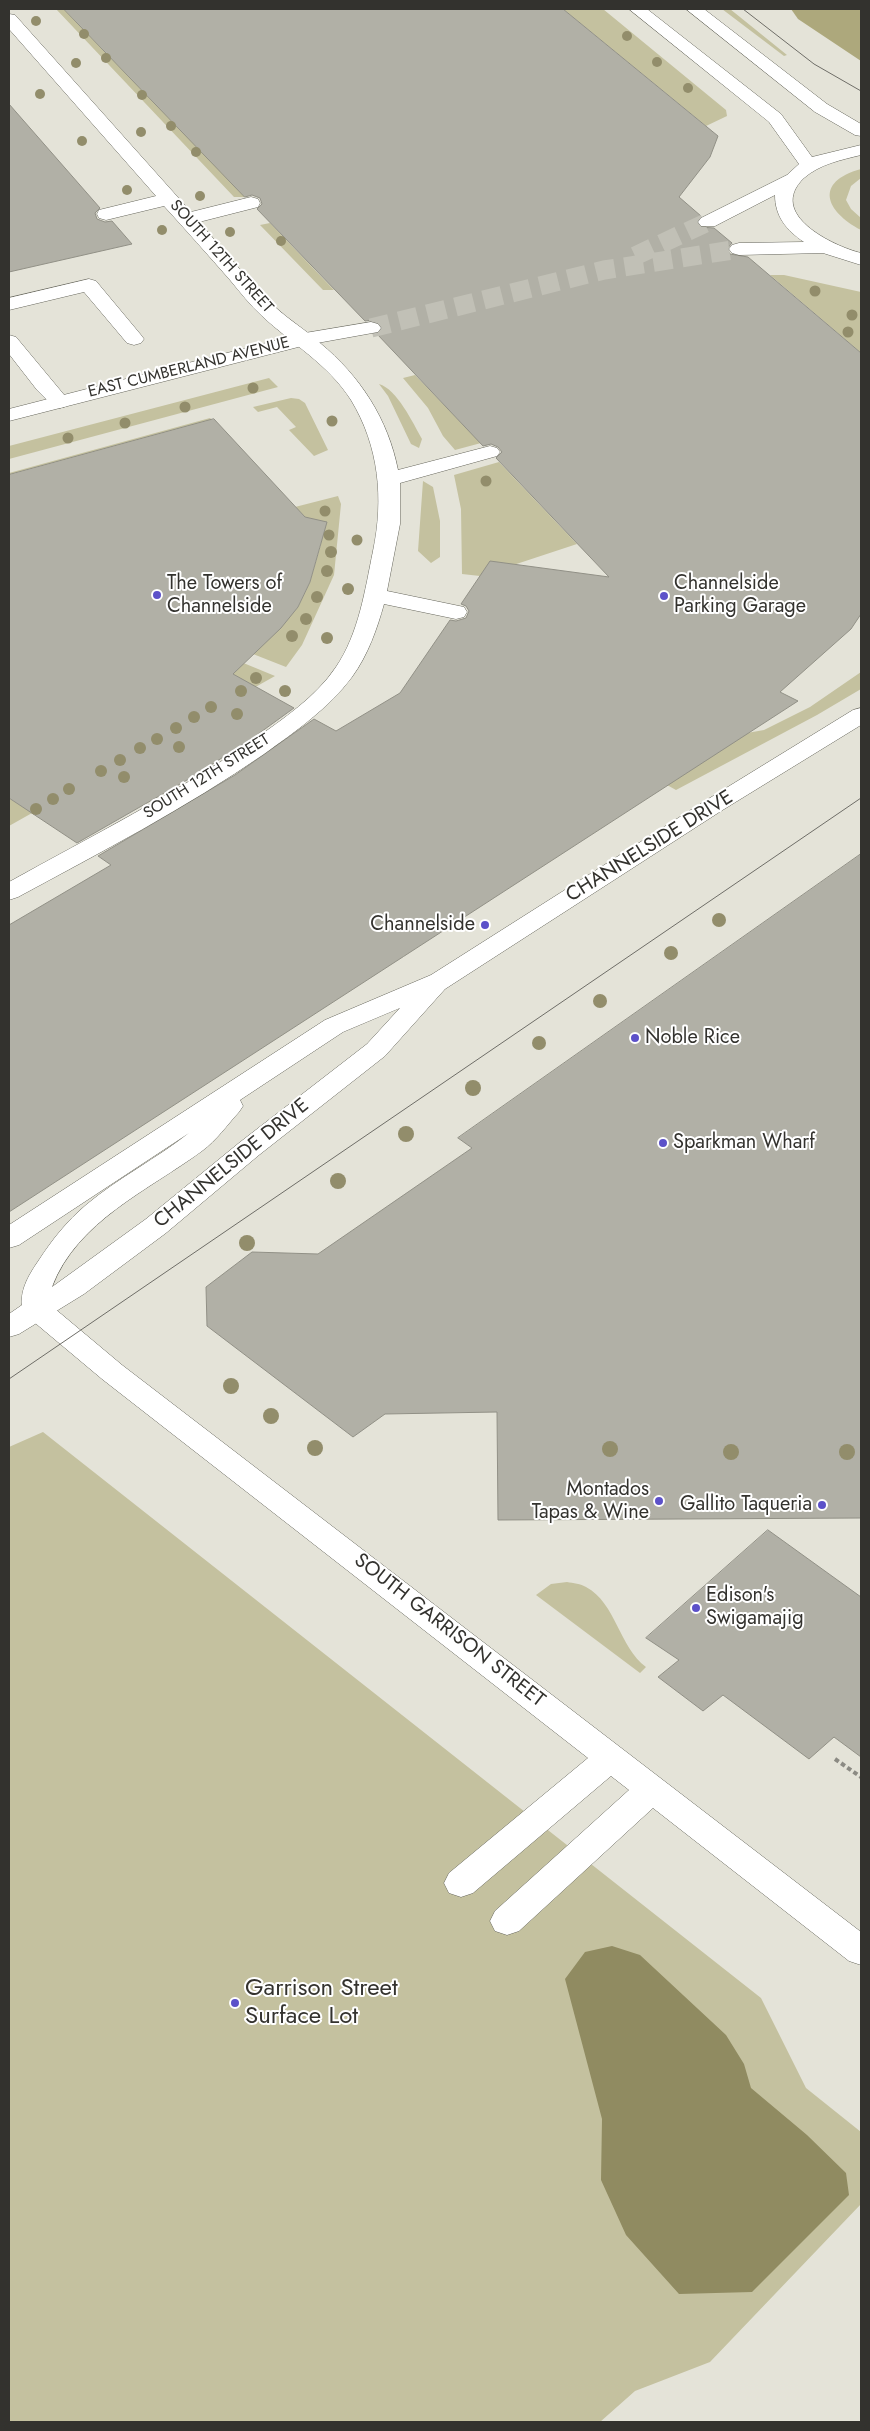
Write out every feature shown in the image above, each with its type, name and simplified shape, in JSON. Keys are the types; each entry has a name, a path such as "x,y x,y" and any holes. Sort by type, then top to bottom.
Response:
{"main road":[{"path":"637,9 775,118 808,166"},
{"path":"694,9 821,108 861,131"},
{"name":"SOUTH 12TH STREET","path":"9,19 268,311 305,339 338,370 354,390 382,442 389,480 390,520 374,595 353,657 328,690 289,725 242,759 188,792 9,892"},
{"path":"708,222 792,179 808,166 834,156 861,150"},
{"path":"792,179 784,196 787,214 800,232 825,247 861,259"},
{"path":"106,214 168,199"},
{"path":"186,219 251,204"},
{"path":"739,249 825,247"},
{"path":"9,304 89,285 134,339"},
{"name":"EAST CUMBERLAND AVENUE","path":"9,415 305,339 371,328"},
{"path":"9,341 44,386 60,402"},
{"path":"389,480 490,452"},
{"path":"374,595 456,612"},
{"name":"CHANNELSIDE DRIVE","path":"9,1238 334,1026 440,981 705,811 861,715"},
{"name":"CHANNELSIDE DRIVE","path":"9,1327 38,1310 156,1226 269,1133 376,1050 440,981"},
{"path":"38,1310 35,1303 40,1282 65,1242 78,1226 118,1193 194,1143 264,1071"},
{"name":"SOUTH GARRISON STREET","path":"38,1310 112,1372 861,1951"},
{"path":"462,1883 611,1756"},
{"path":"506,1921 652,1789"}],"path":[{"path":"835,1759 861,1777"}],"shaded area":[{"path":"56,9 64,9 246,197 234,197"},
{"path":"563,9 603,9 726,110 727,116 706,126"},
{"path":"722,9 730,9 787,55 784,56"},
{"path":"791,9 861,9 861,61 798,19"},
{"path":"861,169 861,178 851,186 846,200 851,209 861,218 861,230 839,214 833,206 830,197 831,189 836,181"},
{"path":"270,223 334,290 323,290 260,225"},
{"path":"770,275 784,275 861,292 861,353"},
{"path":"415,375 481,443 455,450 443,436 428,408 403,378"},
{"path":"269,378 278,387 9,459 9,446"},
{"path":"379,384 392,392 404,407 422,439 419,448 411,444 388,396"},
{"path":"291,398 299,399 305,403 328,450 314,456 289,430 296,427 277,407 258,412 253,407"},
{"path":"210,418 212,420 9,475 9,473"},
{"path":"499,462 577,544 480,576 462,574 461,509 454,475"},
{"path":"423,481 433,487 440,521 440,557 431,563 418,551"},
{"path":"338,496 341,504 334,575 302,645 286,667 253,654 298,607 310,582 321,544 305,517 295,507"},
{"path":"241,662 275,676 9,826 9,798 23,807 242,680 228,671"},
{"path":"861,672 861,689 817,715 676,790 667,785 747,733 764,730 810,707"},
{"name":"Garrison Street Surface Lot","path":"43,1432 761,1998 806,2088 861,2132 861,2204 710,2362 635,2391 600,2422 9,2422 9,1447"},
{"path":"567,1582 586,1587 604,1603 629,1648 646,1667 640,1673 536,1595 551,1584"},
{"path":"612,1946 640,1955 726,2035 744,2064 751,2088 807,2135 846,2173 849,2195 752,2292 679,2294 626,2235 601,2180 602,2119 565,1979 585,1952"}],"building":[{"name":"Channelside Parking Garage","path":"64,9 563,9 718,136 710,157 679,197 701,216 696,222 700,227 714,228 732,243 727,249 730,254 748,257 861,353 861,614 851,629 780,692 798,701 9,1212 9,925 111,865 98,856 235,775 314,719 336,731 400,693 450,620 456,621 466,618 469,611 466,606 461,604 490,561 609,577 496,458 502,452 498,447 491,444 483,446 377,334 383,328 380,323 372,320 365,321 257,209 262,204 260,198 252,195 245,197"},
{"path":"9,104 100,208 95,213 97,219 105,222 112,221 132,244 9,272"},
{"name":"The Towers of Channelside","path":"214,419 305,517 327,522 310,582 298,607 281,628 233,674 294,708 194,776 77,843 9,798 9,475"},
{"name":"Sparkman Wharf","path":"861,854 861,1518 498,1520 497,1412 385,1414 353,1437 207,1326 206,1287 252,1252 318,1254 472,1148 458,1138"},
{"path":"768,1530 861,1597 861,1757 834,1737 809,1759 723,1695 703,1711 658,1677 679,1660 646,1638"}],"tunnel":[{"path":"635,256 708,222"},
{"path":"371,328 604,270 739,249"}],"tram line":[{"path":"743,9 814,64 861,91"},
{"path":"9,1379 861,798"}],"place":[{"name":"The Towers of Channelside","path":"157,595"},
{"name":"Channelside Parking Garage","path":"664,596"},
{"name":"Channelside","path":"485,925"},
{"name":"Noble Rice","path":"635,1038"},
{"name":"Sparkman Wharf","path":"663,1143"},
{"name":"Montados Tapas & Wine","path":"659,1501"},
{"name":"Gallito Taqueria","path":"822,1505"},
{"name":"Edison's Swigamajig","path":"696,1608"},
{"name":"Garrison Street Surface Lot","path":"235,2003"}]}
